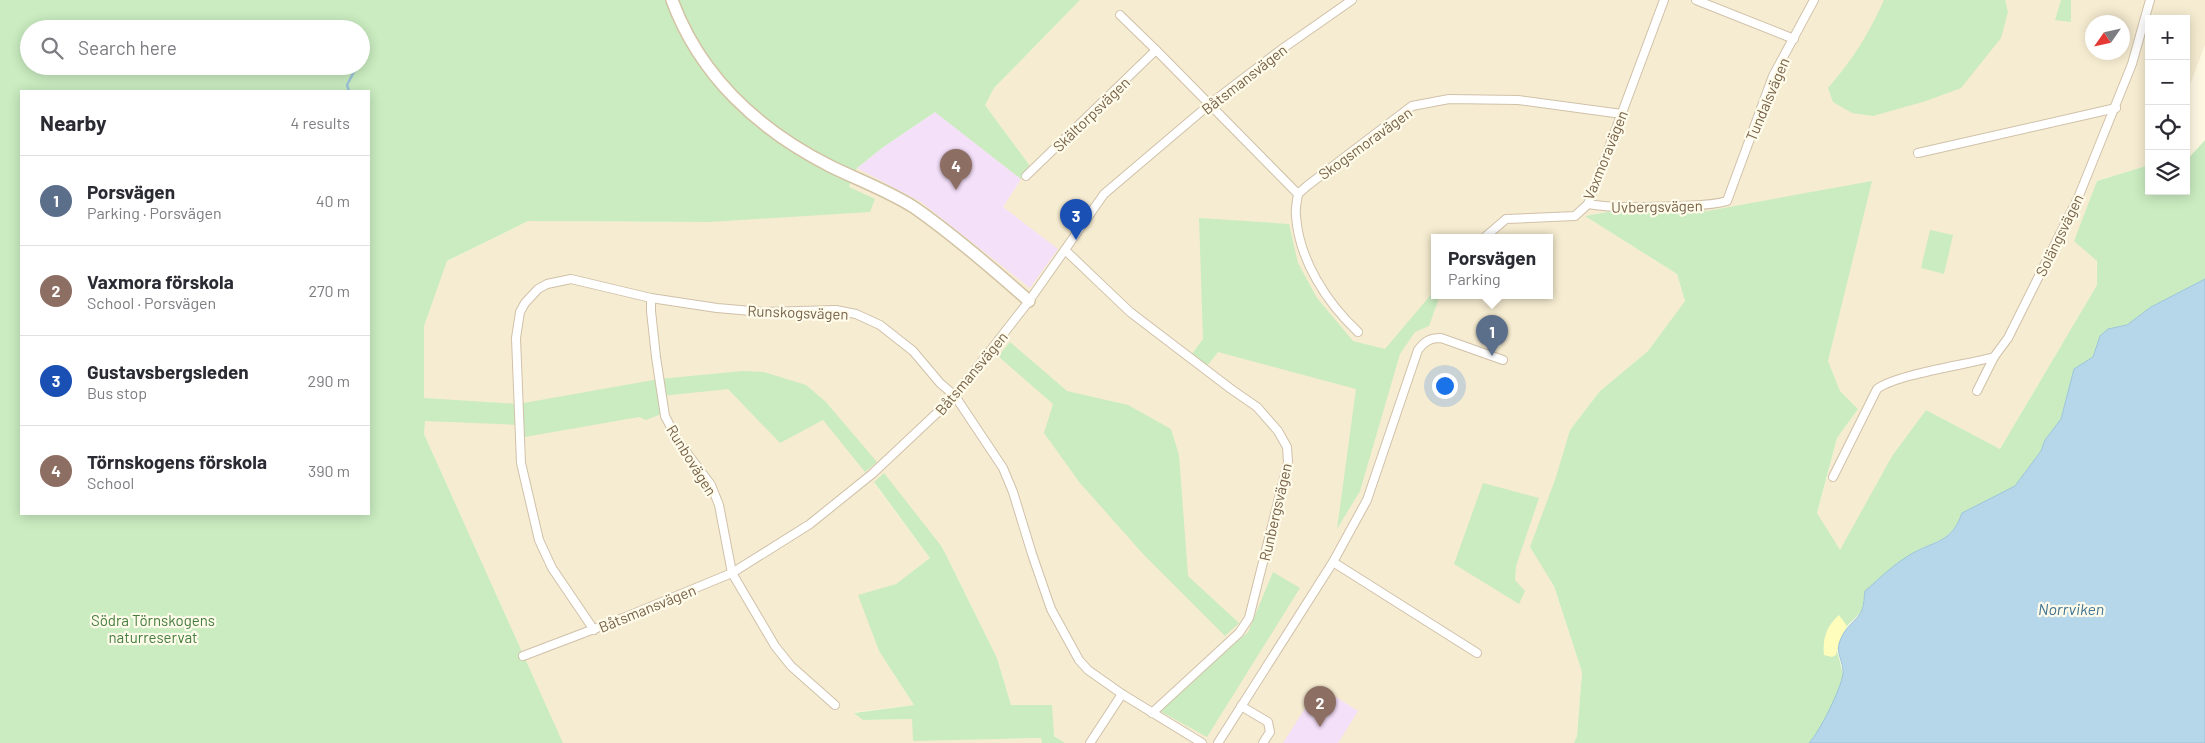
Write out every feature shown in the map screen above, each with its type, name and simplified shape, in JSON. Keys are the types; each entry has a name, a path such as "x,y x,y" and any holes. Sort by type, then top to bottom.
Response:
{"street":[{"path":"672,0 689,40 708,67 736,99 772,131 827,164 913,207 994,269 1029,301"},
{"name":"Båtsmansvägen","path":"523,656 594,630 732,572 810,524 872,474 955,396 1029,301 1104,194 1210,104 1282,49 1352,0"},
{"name":"Vaxmoravägen","path":"1488,234 1506,219 1575,216 1588,204 1664,0"},
{"path":"1696,0 1794,39"},
{"name":"Tundalsvägen","path":"1727,201 1773,76 1814,0"},
{"name":"Solängsvägen","path":"1977,391 1994,357 2008,338 2078,198 2116,108 2132,64 2150,0"},
{"path":"1120,15 1298,194 1295,216 1302,252 1324,292 1342,317 1358,332"},
{"name":"Skältorpsvägen","path":"1026,176 1156,50"},
{"name":"Skogsmoravägen","path":"1298,194 1412,106 1449,99 1511,100 1622,114"},
{"path":"1918,153 2116,108"},
{"name":"Uvbergsvägen","path":"1588,204 1651,207 1714,205 1727,201"},
{"name":"Runbergsvägen","path":"1065,250 1130,312 1230,390 1257,407 1278,431 1287,447 1288,462 1249,618 1239,633 1152,713"},
{"name":"Runskogsvägen","path":"594,630 552,568 539,540 520,463 516,354 520,312 525,303 538,289 547,284 570,279 651,298 717,308 763,312 836,310 856,314 880,325 913,351 940,383 955,396 1003,468 1014,492 1032,554 1051,609 1071,648 1088,670 1122,694 1202,743"},
{"name":"Runbovägen","path":"651,298 655,348 665,416 678,441 711,485 719,504 732,572 776,647 791,666 835,705"},
{"path":"1218,743 1333,562 1367,500 1418,350 1423,343 1431,338 1441,338 1503,360"},
{"path":"1833,476 1877,389 1884,384 1994,357"},
{"path":"1333,562 1477,653"},
{"path":"1090,743 1122,694"},
{"path":"1241,706 1268,722 1270,732 1263,743"}],"shaded area":[{"path":"1080,0 2205,0 2205,45 2190,84 2190,15 2145,15 2145,166 2096,181 2097,285 2000,449 1926,410 1892,456 1840,551 1817,514 1837,438 1858,409 1840,391 1828,361 1871,182 1707,211 1613,211 1585,216 1677,274 1685,301 1648,351 1600,391 1570,430 1549,571 1582,672 1577,736 1574,743 1065,743 1011,705 997,658 942,547 874,483 930,558 896,584 859,595 879,651 914,705 855,712 863,720 913,719 913,740 1042,738 1042,743 563,743 424,434 424,326 446,262 528,221 709,222 874,199 849,188 857,168 935,112 1030,166 985,105 994,88"},
{"path":"935,112 1021,179 1003,207 1058,249 1030,288 921,202 857,168 882,148"},
{"path":"1328,692 1358,711 1338,743 1283,743 1313,696"}],"green space":[{"name":"Södra Törnskogens naturreservat","path":"0,0 1080,0 994,88 985,105 1030,166 1021,179 935,112 882,148 857,168 849,187 875,199 870,212 709,222 528,221 447,261 424,326 424,398 518,404 659,379 743,371 764,372 806,385 825,401 877,462 865,472 823,420 780,443 728,389 662,396 664,413 646,420 639,417 519,438 519,425 425,421 424,434 563,743 0,743"},
{"path":"1884,0 2005,0 2008,12 2001,38 1961,88 1926,101 1873,116 1852,113 1833,102 1828,88 1860,46"},
{"path":"2061,0 2071,0 2071,22 2055,20"},
{"path":"2205,140 2205,279 2151,307 2127,325 2108,329 2100,336 2093,357 2074,369 2061,419 2015,487 1962,513 1958,523 1947,536 1910,555 1865,591 1862,611 1847,626 1837,651 1843,674 1872,743 1574,743 1577,736 1582,672 1554,586 1530,547 1556,477 1570,430 1600,391 1648,351 1685,301 1677,274 1585,216 1613,211 1707,211 1872,181 1828,361 1840,391 1858,409 1837,438 1817,513 1840,550 1892,456 1926,410 2000,449 2097,285 2097,261 2074,241 2097,181 2145,166 2145,195 2190,195 2190,157"},
{"path":"1199,218 1289,224 1298,263 1317,298 1353,341 1385,349 1431,295 1431,299 1439,299 1429,326 1415,332 1400,354 1360,491 1337,529 1356,389 1218,352 1207,366 1192,354 1203,339"},
{"path":"1930,230 1953,235 1944,274 1921,268"},
{"path":"1010,342 1067,391 1128,405 1171,429 1179,455 1188,576 1239,623 1225,636 1144,555 1080,483 1044,433 1053,404 998,356"},
{"path":"884,473 942,547 997,658 1011,705 1052,705 1054,736 1065,743 1042,743 1041,738 913,741 912,719 863,720 854,713 914,705 879,651 858,595 896,584 930,558 874,482"},
{"path":"1483,483 1539,498 1516,566 1515,580 1525,591 1519,604 1454,564"},
{"path":"1273,572 1300,588 1207,737 1158,710 1248,632"}],"sand":[{"path":"1839,615 1847,626 1839,642 1836,655 1832,657 1824,655 1826,633 1831,623"}],"water":[{"name":"Norrviken","path":"2205,279 2205,743 1809,743 1824,721 1838,690 1843,674 1838,650 1839,645 1845,631 1862,610 1865,591 1906,557 1948,535 1954,530 1962,513 2015,486 2041,451 2045,440 2061,419 2074,369 2093,357 2100,336 2108,329 2127,325 2151,307"}],"waterway":[{"path":"349,90 347,85 352,75"}],"place":[{"name":"Törnskogens förskola","path":"956,190"},
{"name":"Gustavsbergsleden","path":"1076,240"},
{"name":"Porsvägen","path":"1492,356"},
{"name":"Vaxmora förskola","path":"1320,727"}]}
